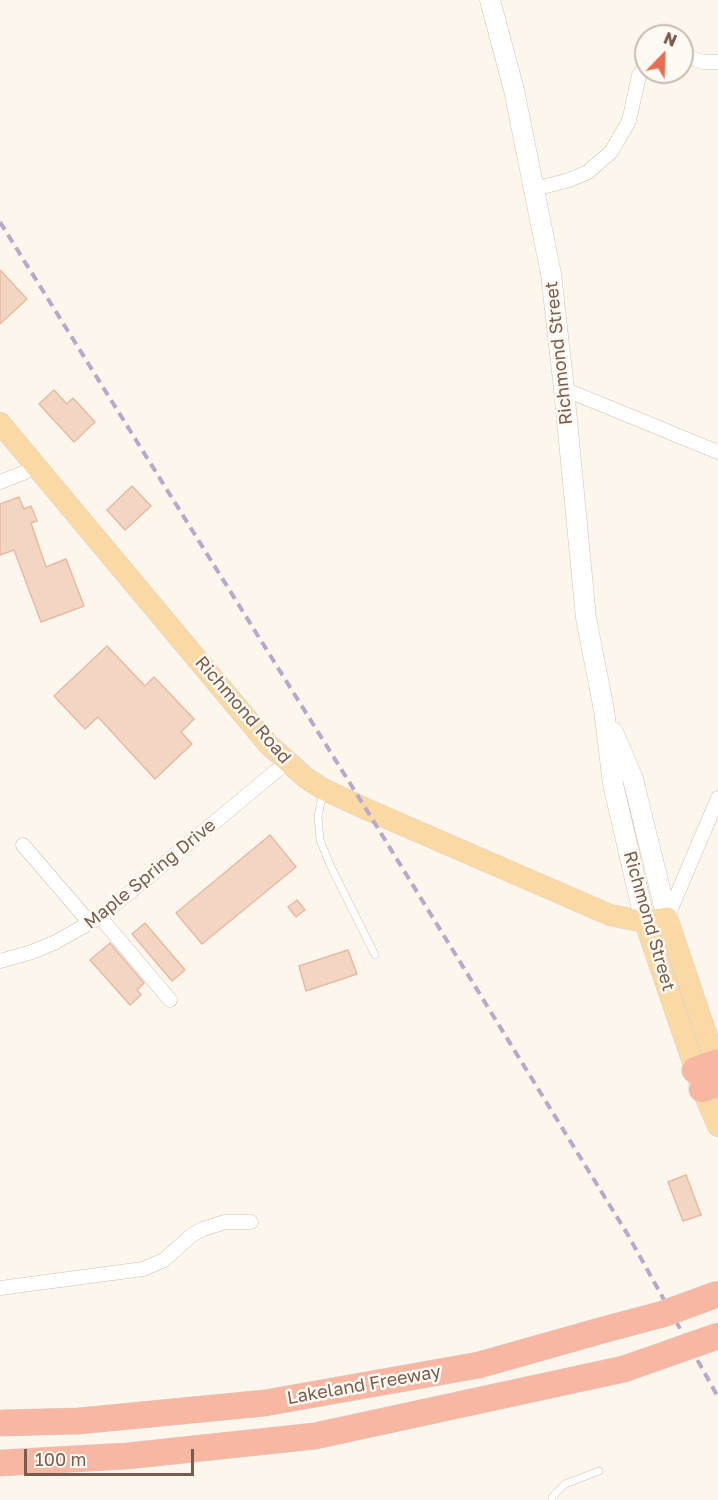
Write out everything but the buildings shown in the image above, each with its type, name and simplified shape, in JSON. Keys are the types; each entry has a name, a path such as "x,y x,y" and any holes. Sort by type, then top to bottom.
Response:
{"highway":[{"name":"Lakeland Freeway","path":"0,1424 79,1421 265,1403 479,1365 663,1314 718,1294"},
{"name":"Lakeland Freeway","path":"0,1463 127,1456 315,1436 624,1369 718,1336"}],"main road":[{"name":"Richmond Street","path":"490,0 514,90 551,274 586,618 604,710 613,784 645,922 711,1073"},
{"name":"Richmond Road","path":"0,423 268,744 287,762 323,789 610,915 645,922 667,918"},
{"name":"Richmond Street","path":"604,710 633,779 667,918 711,1073 718,1126"}],"street":[{"path":"694,59 718,62"},
{"path":"535,189 579,176 603,160 624,132 633,110 637,84"},
{"path":"564,390 718,452"},
{"path":"0,482 36,465"},
{"name":"Maple Spring Drive","path":"0,961 47,946 95,920 287,762"},
{"path":"667,918 718,798"},
{"path":"23,845 170,1000"},
{"path":"0,1288 143,1269 164,1260 192,1235 203,1229 225,1222 251,1222"}],"lane":[{"path":"323,789 318,816 320,840 375,955"},
{"path":"552,1500 552,1497 565,1484 599,1471"}],"railway":[{"path":"0,222 628,1235 718,1397"}]}
